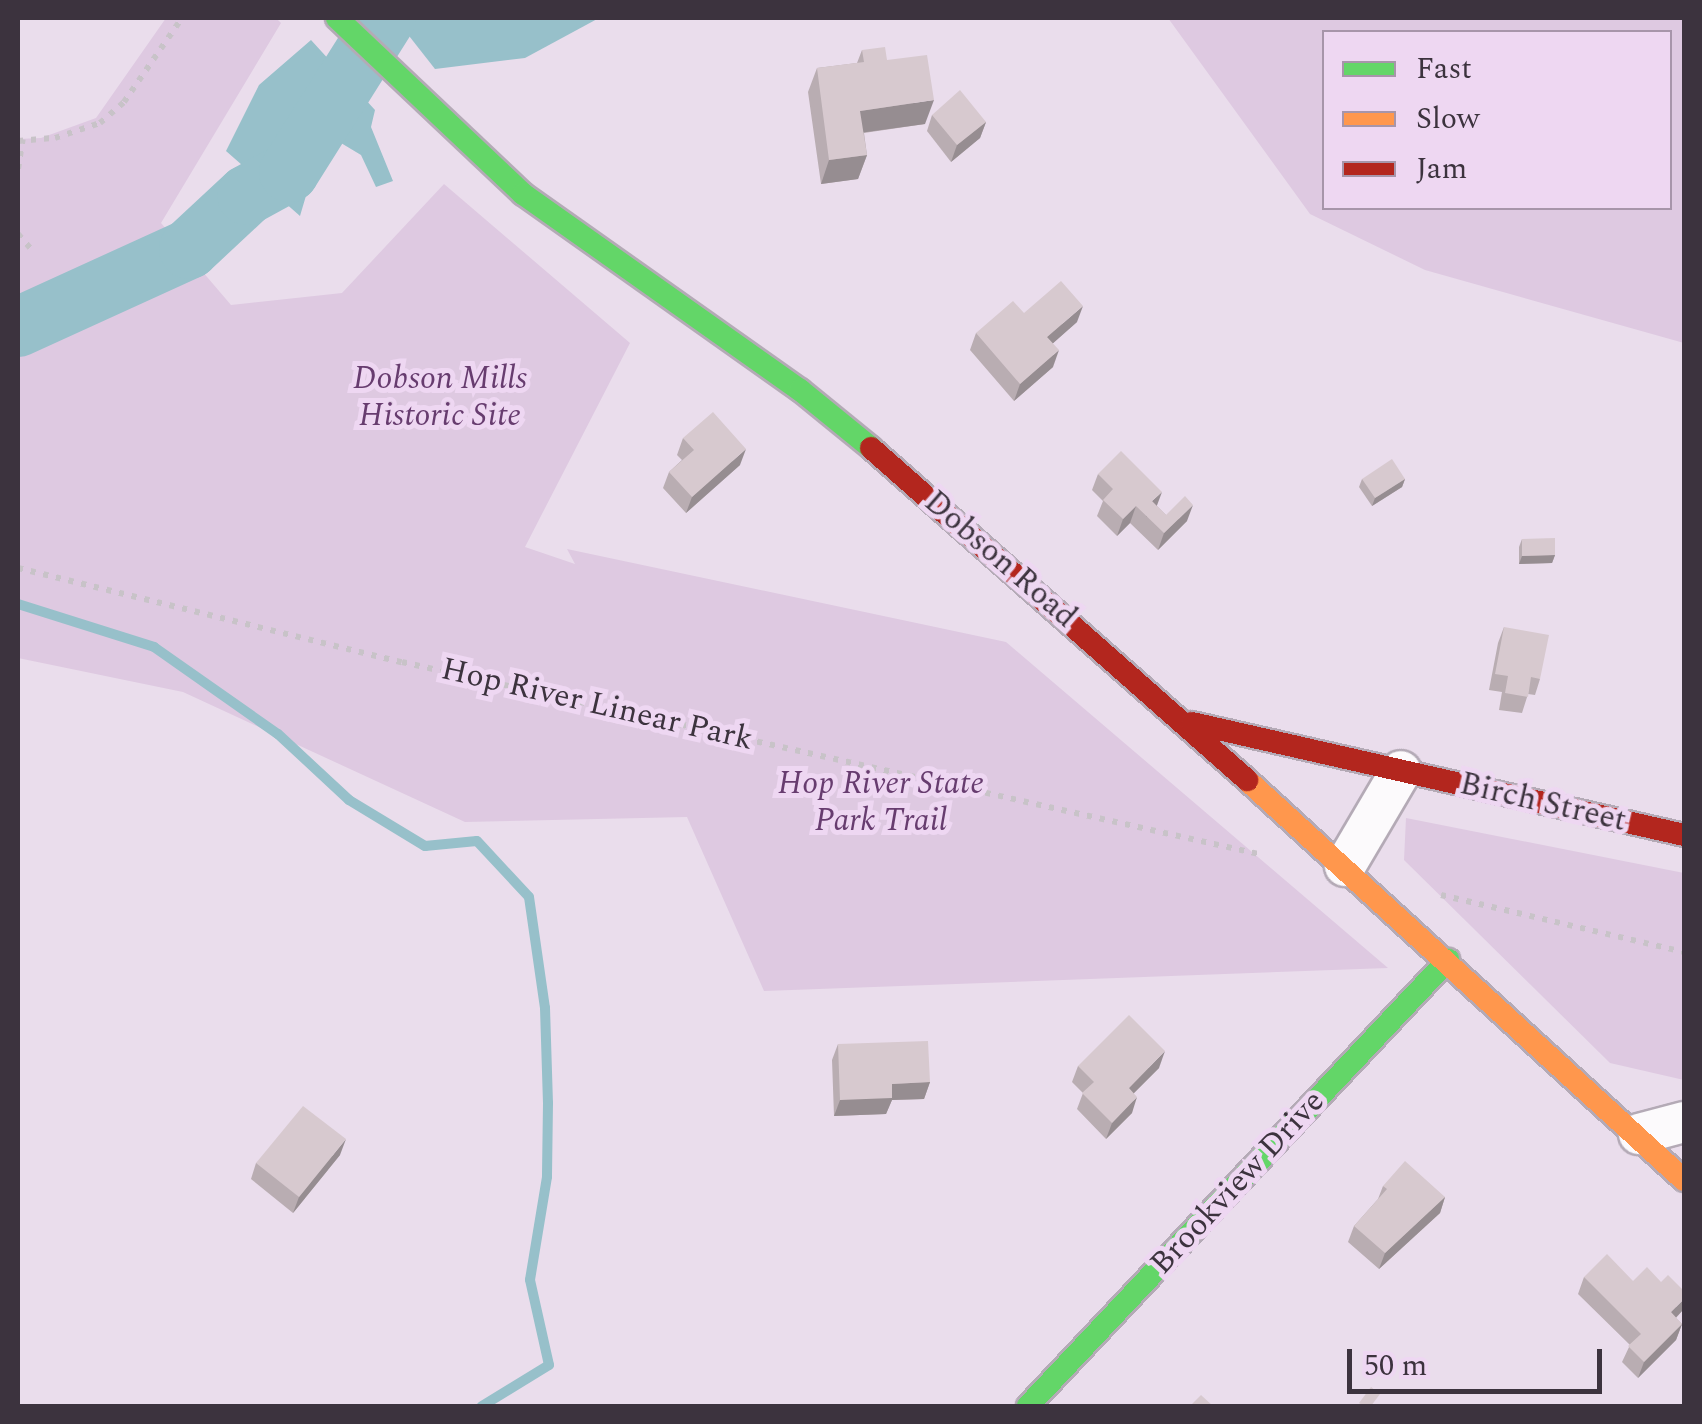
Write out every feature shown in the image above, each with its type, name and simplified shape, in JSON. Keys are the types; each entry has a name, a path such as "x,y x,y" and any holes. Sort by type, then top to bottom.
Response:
{"street":[{"name":"Dobson Road","path":"338,18 409,92 605,258 800,390 1184,721 1684,1180"},
{"name":"Birch Street","path":"1184,721 1684,835"},
{"path":"1345,866 1401,771"},
{"name":"Brookview Drive","path":"1028,1406 1448,960"},
{"path":"1638,1134 1684,1122"}],"path":[{"path":"18,169 20,140 54,138 100,122 124,102 182,18"},
{"path":"18,234 31,248"},
{"name":"Hop River Linear Park","path":"18,568 1182,841 1282,858"},
{"path":"1422,892 1684,952"}],"green space":[{"name":"Hop River State Park Trail","path":"166,18 276,18 281,23 161,223 231,305 342,293 444,184 630,343 525,547 575,564 567,549 1006,642 1388,968 764,991 687,817 465,822 183,692 18,658 18,139 41,138 96,118"},
{"path":"1168,18 1684,18 1684,343 1425,270 1310,214"},
{"path":"1406,818 1684,873 1684,1080 1610,1063 1404,860"}],"water":[{"path":"395,18 599,18 525,58 435,69"},
{"path":"311,40 375,110 371,127 393,181 376,187 361,155 341,143 321,145 300,216 226,151 259,85"}],"building":[{"path":"885,47 887,60 927,55 934,100 860,111 867,155 829,160 817,68 864,62 862,50"},
{"path":"960,90 986,122 957,145 932,115"},
{"path":"1061,281 1083,306 1047,337 1059,350 1020,384 976,333 1013,301 1024,313"},
{"path":"713,412 746,449 692,497 669,472 694,450 683,438"},
{"path":"1121,451 1162,492 1152,501 1166,515 1185,496 1193,505 1164,533 1136,506 1123,519 1103,500 1113,489 1098,474"},
{"path":"1392,459 1405,479 1375,498 1362,479"},
{"path":"1555,538 1555,555 1522,556 1522,539"},
{"path":"1504,627 1549,635 1540,679 1531,677 1528,697 1505,693 1508,676 1495,674"},
{"path":"1129,1015 1165,1051 1129,1088 1137,1097 1112,1123 1082,1093 1094,1082 1078,1066"},
{"path":"928,1041 930,1082 892,1084 892,1098 840,1100 838,1044"},
{"path":"303,1106 346,1139 299,1197 256,1163"},
{"path":"1405,1161 1445,1197 1385,1253 1354,1226 1387,1189 1383,1186"},
{"path":"1607,1254 1633,1281 1647,1267 1661,1282 1668,1275 1684,1291 1684,1299 1671,1312 1682,1324 1644,1362 1628,1346 1641,1334 1584,1277"},
{"path":"1371,1387 1380,1394 1371,1406 1364,1406 1359,1403"},
{"path":"1201,1395 1213,1406 1190,1406"}],"waterway":[{"path":"18,327 189,249 247,195 289,172 386,18"},
{"path":"18,604 154,647 278,734 349,800 425,846 477,841 529,897 545,1008 548,1103 547,1177 530,1280 549,1365 482,1406"}],"traffic: fast":[{"path":"337,18 523,194 800,390 871,448"},
{"path":"1028,1406 1448,960"}],"traffic: slow":[{"path":"1247,780 1684,1180"}],"traffic: jam":[{"path":"871,448 1247,780"},
{"path":"1192,723 1684,835"}],"park label":[{"name":"Dobson Mills Historic Site","path":"440,398"}]}
